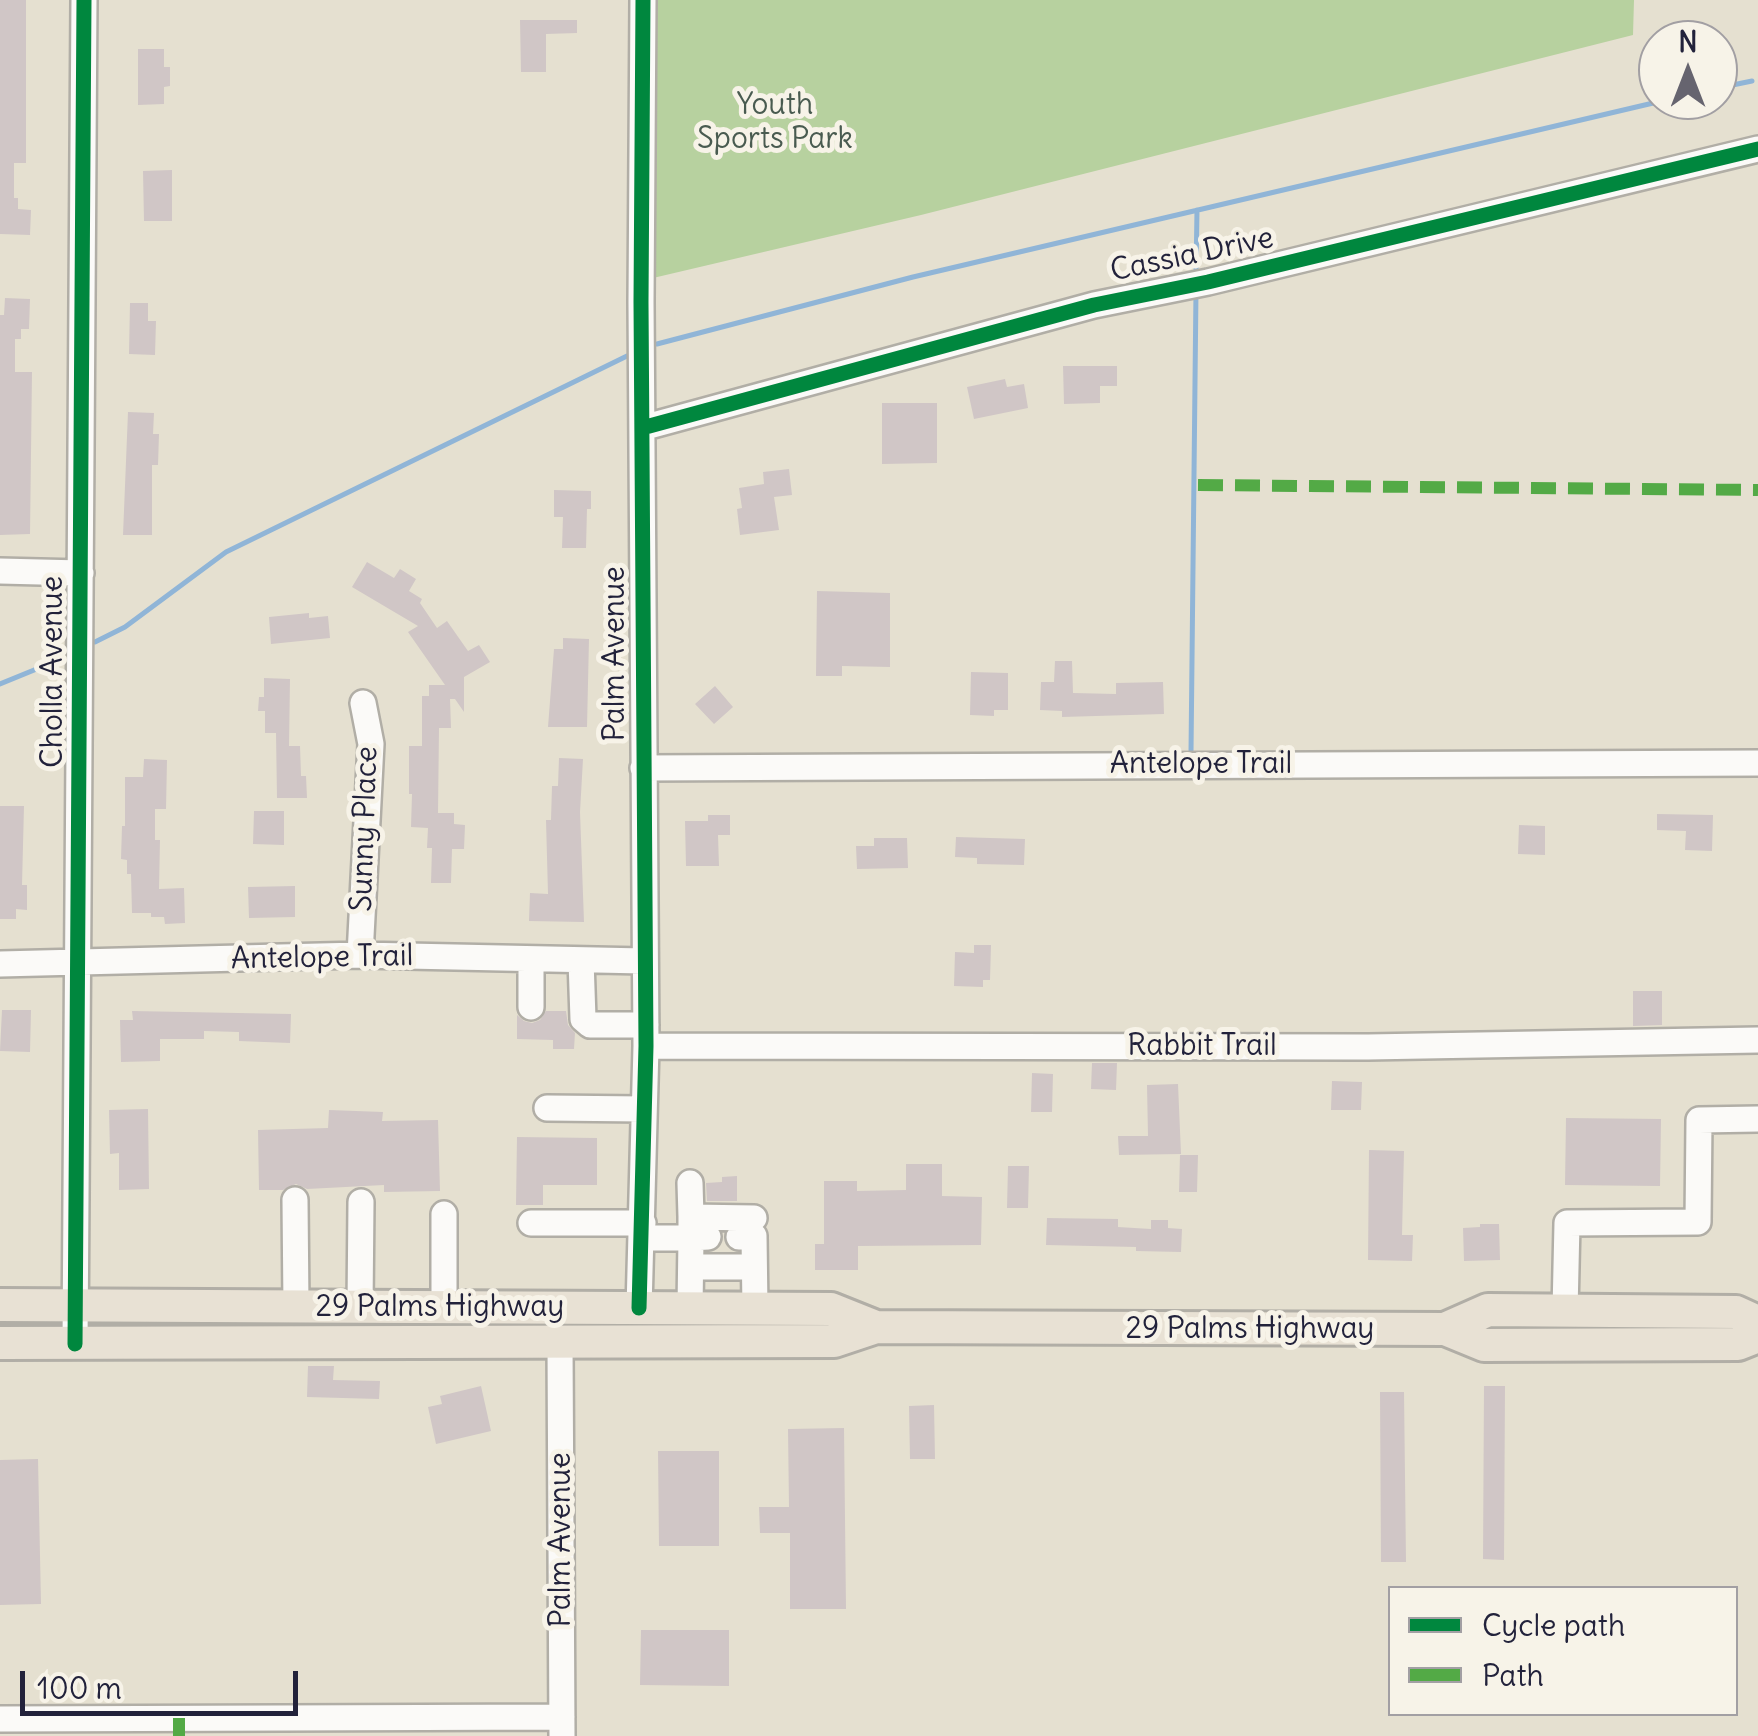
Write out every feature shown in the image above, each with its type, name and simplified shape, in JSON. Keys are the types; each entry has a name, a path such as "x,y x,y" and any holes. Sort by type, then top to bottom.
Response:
{"main road":[{"name":"29 Palms Highway","path":"0,1305 831,1309 876,1327"},
{"path":"406,1344 426,1332 562,1322 632,1323 639,1308"},
{"name":"29 Palms Highway","path":"1444,1330 1488,1310 1736,1312 1758,1322"},
{"name":"29 Palms Highway","path":"0,1343 834,1341 876,1327 1444,1330 1484,1344 1738,1344 1758,1336"}],"street":[{"name":"Cholla Avenue","path":"75,1344 84,0"},
{"name":"Palm Avenue","path":"639,1308 646,1035 643,0"},
{"name":"Cassia Drive","path":"642,428 1094,305 1208,282 1758,149"},
{"path":"0,571 81,574"},
{"name":"Sunny Place","path":"360,956 371,744 363,703"},
{"name":"Antelope Trail","path":"643,768 1758,763"},
{"name":"Antelope Trail","path":"0,964 360,956 644,961"},
{"path":"530,959 531,1008"},
{"name":"Rabbit Trail","path":"582,960 583,1018 590,1025 646,1035 1368,1047 1758,1040"},
{"path":"547,1108 644,1109"},
{"path":"1565,1310 1567,1222 1698,1222 1699,1120 1758,1118"},
{"path":"690,1183 697,1231 690,1308"},
{"path":"295,1200 296,1306"},
{"path":"360,1307 361,1202"},
{"path":"444,1214 444,1308"},
{"path":"531,1223 697,1231 750,1221 755,1309"},
{"path":"691,1267 754,1267"},
{"name":"Palm Avenue","path":"560,1344 562,1727"},
{"path":"0,1719 562,1727"}],"green space":[{"name":"Youth Sports Park","path":"651,0 1634,0 1633,35 921,215 653,278"},
{"path":"114,1322 432,1322 380,1329 170,1329"}],"building":[{"path":"0,0 26,0 26,163 14,163 14,198 18,198 18,209 31,210 30,235 0,234"},
{"path":"520,20 577,20 577,33 546,34 546,72 521,72"},
{"path":"138,49 164,49 164,67 170,67 170,86 164,87 164,104 138,105"},
{"path":"172,170 172,221 144,221 143,171"},
{"path":"5,298 30,299 29,329 21,329 21,339 15,339 15,372 32,372 30,534 0,535 0,315 4,315"},
{"path":"130,303 148,303 148,321 156,321 155,355 129,354"},
{"path":"1063,366 1117,366 1117,386 1100,386 1100,403 1064,404"},
{"path":"1005,379 1007,387 1024,384 1028,408 974,419 967,387"},
{"path":"882,403 937,403 937,463 882,464"},
{"path":"128,412 154,413 153,434 159,434 158,465 152,465 152,535 123,535"},
{"path":"789,469 792,495 774,497 779,530 740,535 739,488 764,484 763,472"},
{"path":"554,490 591,491 586,548 562,548 563,517 554,517"},
{"path":"367,562 394,578 400,569 416,579 409,591 422,599 420,603 437,628 447,621 468,651 479,645 490,662 464,677 464,712 455,699 450,699 451,728 439,728 438,813 454,813 454,824 465,825 464,849 452,849 451,883 431,883 428,828 411,827 409,794 409,746 422,746 422,696 429,696 429,685 445,685 408,632 418,626 352,587"},
{"path":"817,591 890,593 890,667 842,666 842,676 816,676"},
{"path":"309,613 309,618 328,616 330,638 271,644 269,617"},
{"path":"563,638 589,639 587,727 548,727 554,649 563,649"},
{"path":"1055,661 1072,661 1073,693 1116,694 1116,683 1163,682 1164,714 1062,717 1062,711 1040,710 1041,682 1054,682"},
{"path":"971,672 1008,673 1008,710 994,710 994,716 970,715"},
{"path":"264,678 290,679 289,746 300,746 301,776 306,776 307,798 277,798 276,733 265,733 265,711 258,711 259,697 264,697"},
{"path":"715,686 733,707 714,724 695,704"},
{"path":"559,758 583,759 580,812 584,922 529,921 530,893 548,894 546,820 551,820 552,786 558,786"},
{"path":"144,759 167,760 166,809 155,809 155,840 160,840 159,889 184,888 185,923 165,924 164,917 132,913 131,874 127,874 127,860 121,859 125,777 143,777"},
{"path":"0,806 24,806 22,885 27,885 27,910 16,909 16,919 0,919"},
{"path":"254,811 284,811 284,845 253,844"},
{"path":"1657,814 1713,815 1712,851 1685,850 1686,831 1657,830"},
{"path":"708,815 730,815 730,835 718,835 719,866 686,866 685,821 708,821"},
{"path":"1519,825 1545,826 1545,855 1518,854"},
{"path":"956,837 1025,839 1024,865 977,864 977,858 955,857"},
{"path":"874,838 907,838 908,868 857,869 856,846 874,846"},
{"path":"295,886 295,917 249,918 248,887"},
{"path":"974,945 991,945 990,980 983,980 983,987 954,986 955,952 974,953"},
{"path":"1633,991 1662,991 1662,1025 1633,1026"},
{"path":"2,1010 31,1010 30,1052 0,1051"},
{"path":"132,1011 291,1014 290,1043 239,1041 239,1032 204,1031 204,1039 160,1039 160,1061 121,1062 120,1020 133,1020"},
{"path":"546,1011 566,1011 568,1025 575,1033 574,1049 553,1049 553,1040 517,1039 517,1015 532,1023"},
{"path":"1092,1063 1117,1063 1116,1090 1091,1089"},
{"path":"1032,1073 1053,1074 1052,1112 1031,1112"},
{"path":"1332,1081 1362,1082 1361,1110 1331,1110"},
{"path":"1178,1084 1181,1154 1119,1155 1118,1136 1148,1136 1147,1085"},
{"path":"148,1109 149,1189 119,1190 119,1153 110,1154 109,1110"},
{"path":"329,1110 383,1112 382,1121 438,1120 440,1191 384,1192 384,1185 307,1189 296,1184 283,1190 259,1190 258,1130 328,1128"},
{"path":"1566,1118 1661,1119 1660,1186 1565,1185"},
{"path":"517,1137 597,1138 597,1185 543,1185 543,1205 516,1205"},
{"path":"1369,1150 1404,1151 1402,1235 1413,1235 1412,1261 1368,1260"},
{"path":"1180,1155 1198,1155 1197,1192 1179,1192"},
{"path":"906,1164 942,1164 942,1196 982,1197 981,1245 858,1246 858,1270 815,1270 815,1244 824,1244 824,1181 857,1181 857,1191 906,1190"},
{"path":"1008,1166 1029,1166 1028,1208 1007,1208"},
{"path":"737,1176 737,1201 707,1201 706,1183"},
{"path":"1047,1218 1118,1219 1118,1227 1151,1229 1151,1220 1168,1220 1168,1228 1182,1229 1181,1252 1046,1245"},
{"path":"1499,1224 1500,1260 1464,1261 1463,1228"},
{"path":"308,1366 334,1366 333,1380 380,1381 379,1399 307,1397"},
{"path":"481,1386 491,1431 436,1444 428,1407 442,1404 440,1396"},
{"path":"1484,1386 1505,1386 1504,1560 1483,1559"},
{"path":"1380,1392 1404,1392 1406,1562 1381,1562"},
{"path":"934,1405 935,1459 910,1459 909,1406"},
{"path":"844,1428 846,1609 790,1609 790,1533 760,1533 759,1507 789,1507 788,1429"},
{"path":"658,1451 719,1451 719,1546 659,1546"},
{"path":"38,1459 41,1604 0,1605 0,1460"},
{"path":"641,1630 729,1630 729,1686 640,1685"}],"waterway":[{"path":"1738,84 1752,81"},
{"path":"657,344 913,277 1638,107"},
{"path":"1196,274 1197,210"},
{"path":"1191,752 1196,290"},
{"path":"95,642 125,627 226,552 627,356"},
{"path":"0,684 66,657"}],"marked path":[{"path":"1198,485 1758,490"},
{"path":"179,1718 179,1736"}],"cycle path":[{"path":"75,1344 84,0"},
{"path":"639,1308 646,1046 643,0"},
{"path":"642,428 1094,305 1208,282 1758,149"}]}
